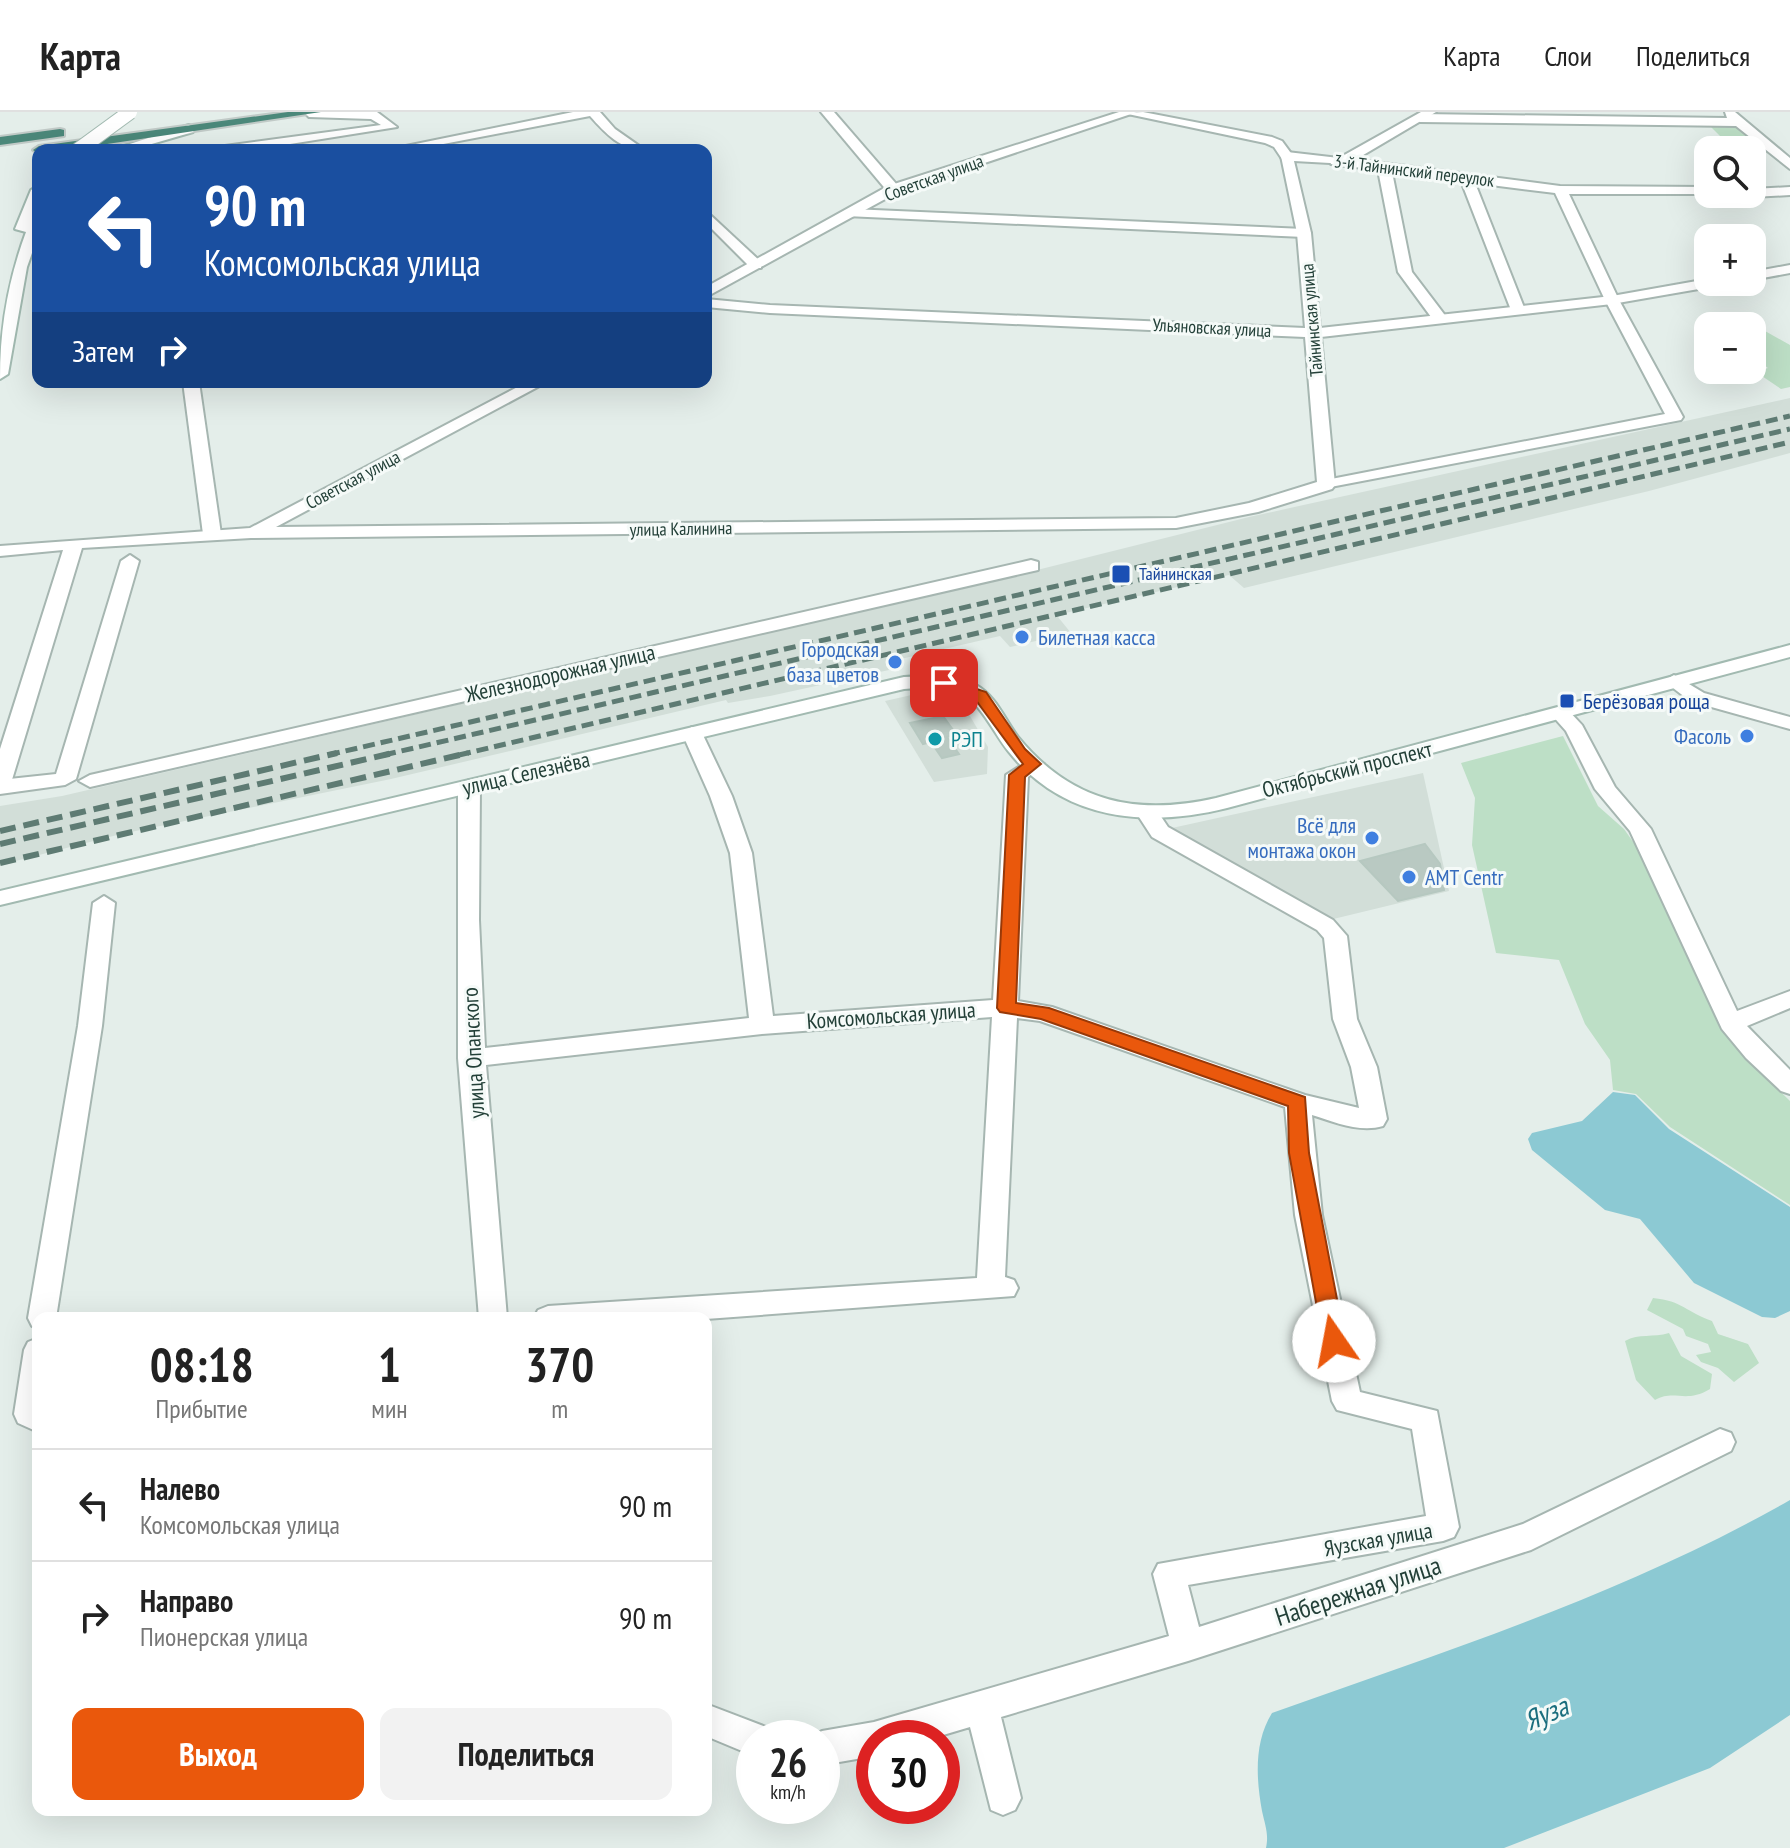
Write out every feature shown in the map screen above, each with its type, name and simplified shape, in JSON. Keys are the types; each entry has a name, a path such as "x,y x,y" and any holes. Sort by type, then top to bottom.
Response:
{"highway":[{"path":"0,141 213,112"},
{"path":"81,144 315,112"},
{"path":"0,155 32,151"}],"street":[{"path":"70,144 114,112"},
{"path":"85,144 130,112"},
{"path":"428,144 593,112 611,132 630,144"},
{"path":"827,112 893,189"},
{"name":"Советская улица","path":"712,290 893,189 1130,112"},
{"name":"3-й Тайнинский переулок","path":"1130,112 1268,140 1278,144 1287,156 1560,190 1694,191"},
{"path":"1728,112 1790,165"},
{"path":"309,113 364,114 391,120"},
{"path":"1339,161 1425,115 1740,122"},
{"path":"391,120 400,144"},
{"path":"258,144 391,120"},
{"path":"138,144 189,129"},
{"name":"Тайнинская улица","path":"1287,156 1304,233 1326,485"},
{"path":"1384,167 1405,272 1439,318"},
{"path":"1466,178 1518,310"},
{"path":"1326,485 1675,417 1612,300 1560,190"},
{"path":"1766,192 1790,191"},
{"path":"0,309 13,251 32,205"},
{"path":"851,213 1304,233"},
{"path":"712,221 756,265"},
{"path":"0,374 20,267 32,234"},
{"path":"1766,273 1790,269"},
{"path":"0,386 15,352 32,280"},
{"name":"Ульяновская улица","path":"712,304 770,309 1314,333 1612,300 1694,286"},
{"path":"192,388 212,534"},
{"name":"Советская улица","path":"251,533 512,389"},
{"name":"улица Калинина","path":"32,546 251,533 1176,523 1252,508 1326,485"},
{"path":"0,543 32,546"},
{"path":"74,544 0,785 65,779 130,561"},
{"path":"0,551 32,546"},
{"name":"Железнодорожная улица","path":"90,781 1031,566"},
{"name":"Октябрьский проспект","path":"944,683 980,695 1019,752 1033,764 1102,805 1148,814 1196,807 1790,651"},
{"path":"1674,681 1697,697 1790,723"},
{"name":"улица Селезнёва","path":"0,898 886,686 944,683"},
{"path":"1560,713 1575,729 1606,789 1640,829 1731,1023 1755,1052 1790,1085"},
{"path":"692,733 721,796 741,853 762,1025"},
{"path":"635,1312 999,1287 1017,775 1033,764"},
{"name":"улица Опанского","path":"469,787 465,874 471,1058 492,1312"},
{"path":"1148,814 1160,832 1325,925 1335,936 1345,1019 1364,1067 1374,1119 1349,1117 1298,1102"},
{"path":"43,1312 90,1026 104,903"},
{"path":"1731,1023 1790,999"},
{"name":"Комсомольская улица","path":"471,1058 762,1025 1007,1008 1043,1013 1298,1102"},
{"name":"Яузская улица","path":"1188,1646 1169,1574 1443,1527 1426,1420 1347,1401 1299,1153 1298,1102"},
{"name":"Набережная улица","path":"938,1720 1188,1646 1531,1536 1720,1442"},
{"path":"982,1707 1003,1798"},
{"path":"712,1722 736,1732"}],"shaded area":[{"path":"1790,398 1790,453 1649,491 1244,588 1229,575 1061,614 1058,617 1071,633 1010,647 1000,636 892,661 886,665 889,670 770,696 728,703 726,700 391,779 121,834 0,865 0,806 62,796 1001,579 1249,517"},
{"path":"916,694 954,698 963,704 988,747 987,774 934,782 885,701"},
{"path":"1423,773 1449,891 1325,921 1172,828"}],"green space":[{"path":"1710,126 1738,126 1749,136 1720,136"},
{"path":"1766,332 1790,345 1790,387 1781,389 1766,379"},
{"path":"1563,736 1598,806 1624,829 1636,846 1716,1018 1743,1055 1790,1101 1790,1205 1670,1127 1636,1094 1613,1090 1610,1060 1585,1024 1559,960 1496,953 1472,845 1475,798 1461,763"},
{"path":"1653,1298 1678,1304 1712,1321 1718,1334 1748,1344 1759,1363 1734,1382 1718,1368 1701,1362 1696,1355 1711,1352 1708,1344 1686,1336 1683,1329 1647,1310"},
{"path":"1669,1333 1681,1356 1712,1374 1710,1389 1694,1396 1669,1396 1655,1400 1636,1380 1625,1341"}],"water":[{"path":"1613,1092 1635,1095 1669,1129 1790,1207 1790,1311 1775,1318 1762,1317 1694,1283 1640,1219 1605,1210 1532,1150 1528,1139 1532,1133 1582,1121"},
{"name":"Яуза","path":"1790,1500 1790,1715 1710,1768 1504,1848 1266,1848 1258,1760 1262,1736 1272,1713 1601,1592 1665,1564"}],"building":[{"name":"РЭП","path":"943,716 956,734 947,737 959,754 942,758 931,742 923,744 910,723"},
{"name":"AMT Centr","path":"1425,844 1440,864 1444,890 1398,901 1360,861"}],"railway":[{"path":"328,755 1790,416"},
{"path":"384,755 1790,429"},
{"path":"459,755 1790,442"},
{"path":"0,831 337,753"},
{"path":"0,844 393,753"},
{"path":"0,863 468,753"}],"place":[{"name":"Тайнинская","path":"1121,574"},
{"name":"Билетная касса","path":"1022,637"},
{"name":"Городская база цветов","path":"895,662"},
{"name":"Берёзовая роща","path":"1567,701"},
{"name":"Фасоль","path":"1747,736"},
{"name":"РЭП","path":"935,739"},
{"name":"Всё для монтажа окон","path":"1372,838"},
{"name":"AMT Centr","path":"1409,877"}],"route":[{"path":"944,683 980,695 1019,752 1033,764 1017,775 1007,1008 1043,1013 1298,1102 1299,1153 1334,1341"}]}
